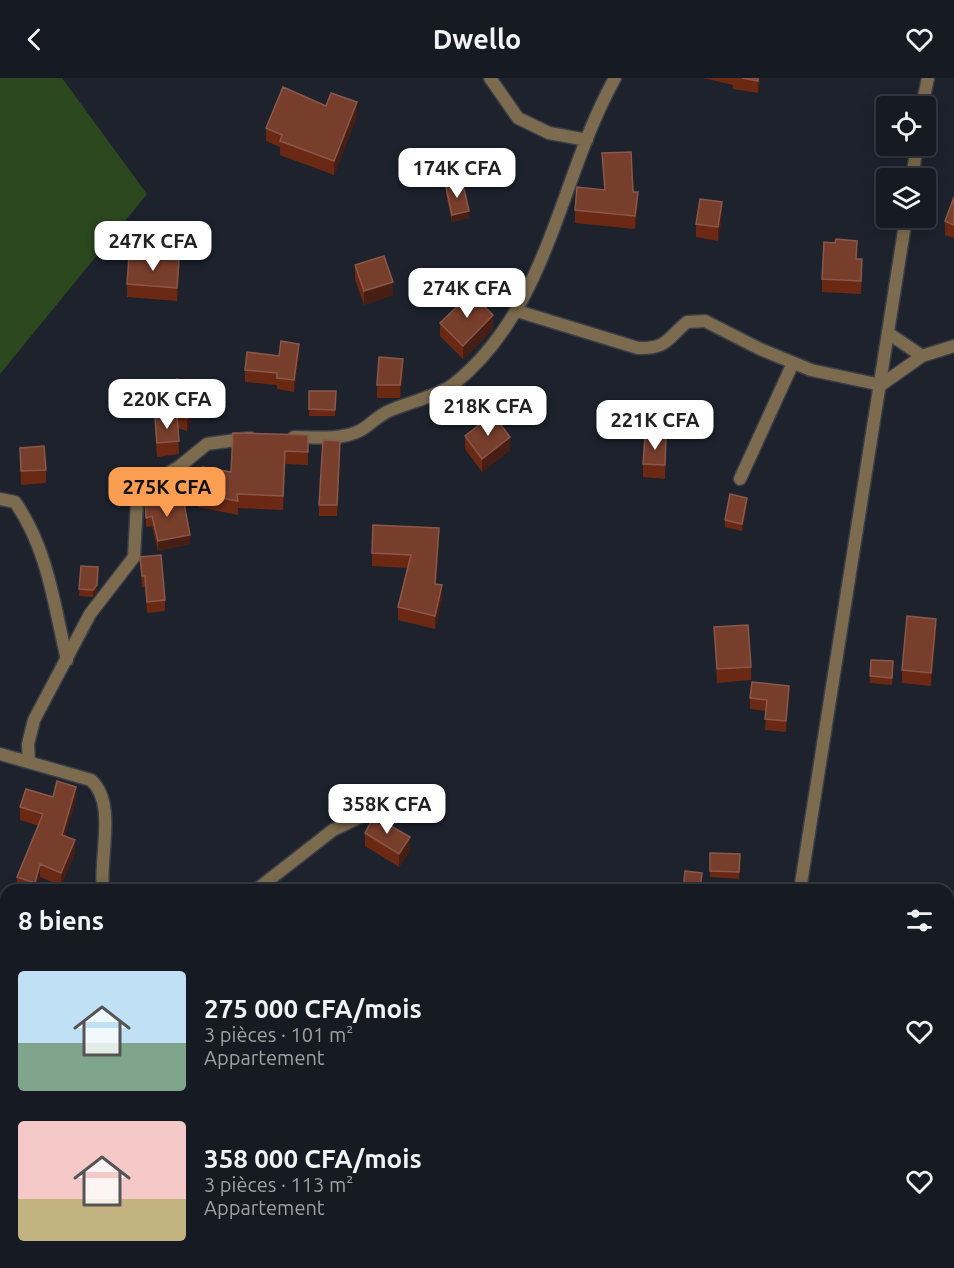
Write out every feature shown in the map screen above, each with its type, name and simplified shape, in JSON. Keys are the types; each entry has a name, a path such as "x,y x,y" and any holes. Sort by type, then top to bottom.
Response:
{"street":[{"path":"490,78 518,118 549,133 586,140"},
{"path":"28,762 28,744 34,720 90,614 134,557 137,502 149,485 180,466 207,444 235,438 335,436 359,432 376,416 452,385 492,346 517,311 560,215 586,140 615,78"},
{"path":"924,96 928,78"},
{"path":"801,884 904,228"},
{"path":"517,311 638,348 656,349 668,342 687,322 705,321 811,370 880,385 921,356 954,346"},
{"path":"888,333 921,356"},
{"path":"740,479 793,363"},
{"path":"0,499 15,502 32,526 44,559 67,660"},
{"path":"0,754 91,780 100,789 105,803 103,884"},
{"path":"264,884 333,830 377,809"}],"green space":[{"path":"0,78 62,78 147,194 0,374"}],"building":[{"path":"742,78 758,78 758,81"},
{"path":"283,87 326,106 331,93 357,102 334,161 280,141 282,135 266,128"},
{"path":"631,152 633,192 638,192 635,216 575,210 577,187 605,190 602,153"},
{"path":"463,184 469,211 452,215 446,187"},
{"path":"954,197 954,225 945,221"},
{"path":"700,199 722,202 718,227 696,224"},
{"path":"836,239 857,241 856,259 862,259 861,281 822,279 824,242 835,243"},
{"path":"129,256 179,260 177,288 127,284"},
{"path":"384,256 393,282 364,291 355,265"},
{"path":"471,293 493,315 463,346 440,323"},
{"path":"281,341 299,344 294,380 277,378 277,373 245,370 247,352 279,356"},
{"path":"379,357 403,359 400,385 377,385"},
{"path":"177,379 198,386 187,418 167,411"},
{"path":"309,391 336,391 335,410 309,409"},
{"path":"493,414 510,437 482,459 465,436"},
{"path":"177,416 179,441 157,443 155,418"},
{"path":"233,433 308,435 308,452 285,451 283,496 237,494 238,501 198,494 203,467 231,472"},
{"path":"645,436 666,437 665,465 643,464"},
{"path":"323,440 340,441 337,505 319,505"},
{"path":"44,446 46,470 21,471 20,448"},
{"path":"157,489 160,507 184,503 190,535 158,541 152,516 146,518 145,495 148,491"},
{"path":"730,494 747,498 742,524 725,520"},
{"path":"373,525 439,528 435,584 442,585 435,616 398,607 411,555 372,553"},
{"path":"161,555 165,600 147,602 145,576 142,576 140,557"},
{"path":"81,566 98,567 97,585 93,590 79,589"},
{"path":"907,616 936,619 931,673 902,670"},
{"path":"748,625 751,667 717,669 714,627"},
{"path":"871,660 893,661 892,678 870,676"},
{"path":"752,682 789,686 786,721 765,719 767,700 750,698"},
{"path":"57,781 76,787 62,835 75,840 61,873 40,864 35,883 17,877 43,814 20,807 26,789 53,797"},
{"path":"348,785 362,793 355,803 346,808 337,802"},
{"path":"374,816 410,837 399,854 365,833"},
{"path":"710,853 740,854 739,872 710,871"},
{"path":"685,871 702,873 701,884 684,884"}]}
